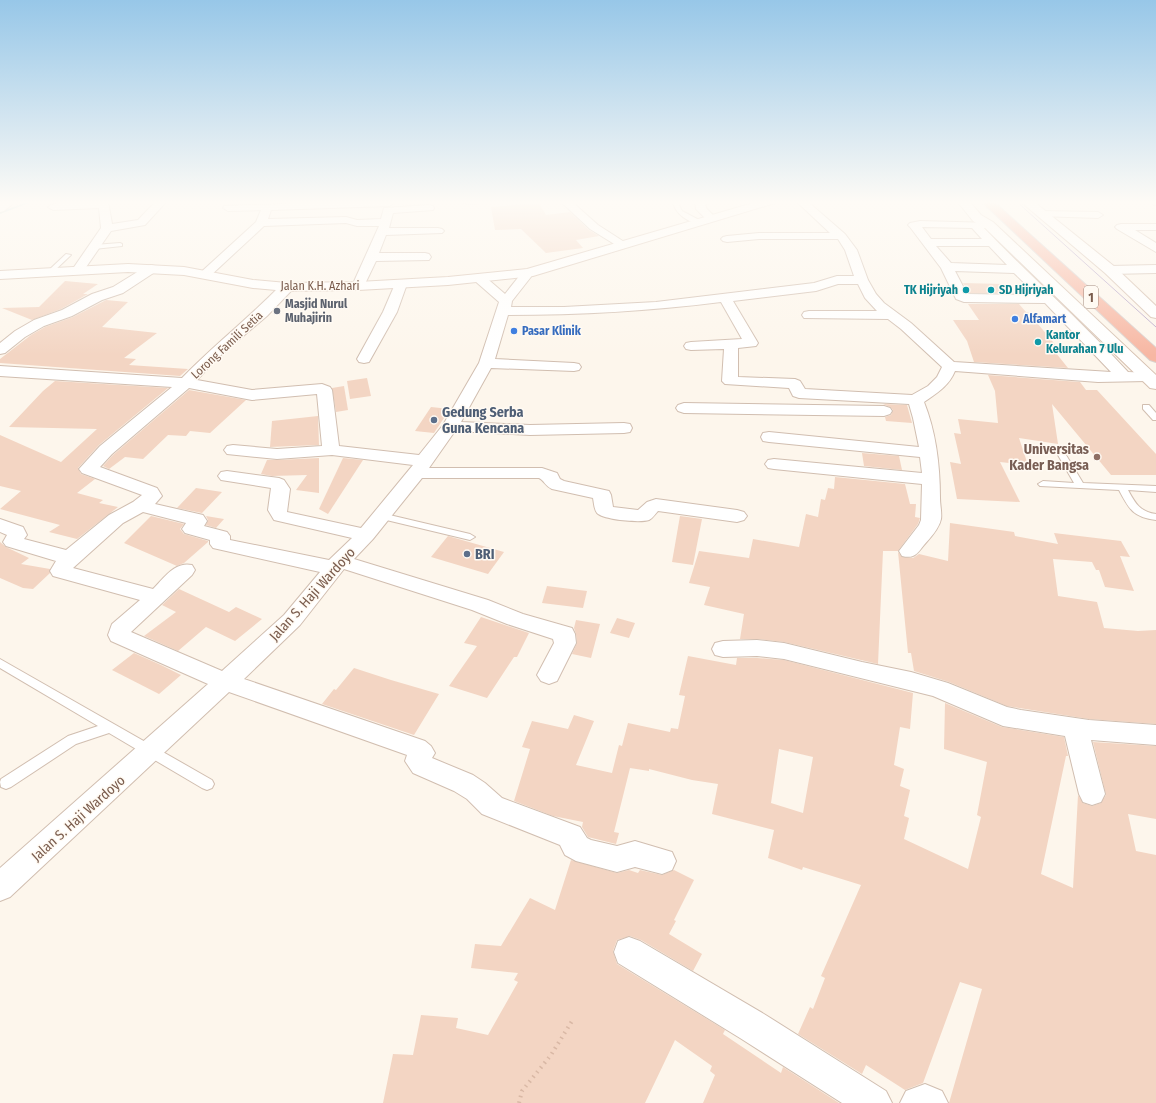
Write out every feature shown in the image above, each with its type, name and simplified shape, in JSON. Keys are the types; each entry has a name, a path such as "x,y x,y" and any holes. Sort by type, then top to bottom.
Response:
{"highway":[{"name":"1","path":"1048,252 1156,357"},
{"name":"1","path":"1050,252 1156,340"}],"street":[{"path":"78,270 90,252"},
{"path":"195,272 221,252"},
{"path":"358,286 374,252"},
{"name":"Jalan K.H. Azhari","path":"0,275 52,271 151,269 195,272 253,284 287,287 358,286 479,278 528,272 597,252"},
{"path":"852,252 862,280 870,295 890,315 962,367 1098,377 1123,376 1152,380"},
{"path":"936,252 947,267 961,296 964,298 1050,300"},
{"path":"1001,252 1095,345 1123,376"},
{"path":"1012,252 1152,380"},
{"path":"1089,252 1110,270 1156,314"},
{"path":"372,257 425,257"},
{"path":"947,267 1019,270"},
{"path":"0,350 20,334 39,324 67,313 97,297 118,290 151,269"},
{"path":"1110,270 1156,269"},
{"name":"Jalan S. Haji Wardoyo","path":"0,887 151,752 292,620 337,565 366,535 420,467 450,426 486,363 505,306 528,272"},
{"path":"479,278 505,306 564,311 620,308 725,298 816,287 839,279 862,280"},
{"path":"364,359 390,312 401,284"},
{"name":"Lorong Famili Setia","path":"186,383 210,357 262,313 287,287"},
{"path":"691,346 751,343 725,298"},
{"path":"809,315 890,315"},
{"path":"731,344 730,381 795,384 799,393 917,406"},
{"path":"486,363 574,367"},
{"path":"684,408 869,410 917,406 944,379 962,367"},
{"path":"0,371 186,383"},
{"path":"157,597 60,571 70,558 116,519 140,506 153,496 153,494 146,490 89,470 88,467 186,383"},
{"name":"Lorong Famili Setia","path":"186,383 256,396 323,389 329,441 332,450"},
{"path":"909,551 931,520 931,479 929,453 917,406"},
{"path":"450,426 530,430 624,428"},
{"path":"770,437 929,453"},
{"path":"233,450 277,454 332,450 420,467 542,473 551,477 552,482 558,485 602,495 604,509 608,512 641,516 645,515 652,506 656,505 737,516"},
{"path":"774,464 931,479"},
{"path":"227,476 273,482 278,484 281,489 277,510 281,516 366,535"},
{"path":"140,506 196,519 197,521 192,529 220,536 220,544 222,545 337,565 480,605 515,619 564,634 564,643 549,675"},
{"path":"0,525 16,531 14,543 70,558"},
{"path":"185,570 120,630 118,633 120,636 226,682 416,748 422,753 418,762 422,765 454,777 476,792 485,802 492,806 570,836 574,840 575,846 581,850 617,858 635,854 662,861"},
{"path":"723,649 757,648 801,655 929,685 1012,718 1076,728 1156,736"},
{"path":"1076,728 1092,794"},
{"path":"629,952 752,1026 874,1103"},
{"path":"918,1103 930,1103"}],"lane":[{"path":"52,271 68,255"},
{"path":"1146,407 1156,418"},
{"path":"1062,454 1080,486"},
{"path":"1043,484 1156,489"},
{"path":"1122,488 1135,511 1144,516 1156,517"},
{"path":"381,516 470,537"},
{"path":"0,663 207,784"},
{"path":"6,783 72,740 110,728"}],"path":[{"path":"519,1103 522,1091 551,1055 572,1021"}],"building":[{"path":"65,281 98,284 83,294 88,294 61,309 32,320 2,308 39,307"},
{"name":"SD Hijriyah","path":"963,283 1004,284 1010,293 968,293"},
{"path":"106,300 128,302 102,327 157,333 124,358 136,359 129,365 188,369 180,376 0,363 0,359 31,335 45,327 73,317"},
{"path":"968,304 1019,304 1026,312 1028,312 1058,348 1052,348 1068,368 974,362 967,341 953,320 979,320"},
{"path":"988,375 1080,382 1086,390 1097,390 1156,454 1156,475 1111,475 1052,404 1058,444 1019,438 1028,465 1000,462 1020,502 957,499 950,462 961,464 954,433 961,434 958,419 998,423 995,391"},
{"path":"367,378 371,396 350,399 347,381"},
{"path":"55,381 168,388 99,445 78,468 81,474 95,479 77,493 103,500 99,503 118,507 77,539 49,532 60,525 0,509 21,491 0,486 0,435 61,462 97,429 9,427 43,391"},
{"path":"344,386 348,410 336,412 332,388"},
{"path":"189,390 246,400 210,433 190,431 186,436 168,435 143,459 125,457 109,469 103,466 113,455"},
{"path":"883,404 907,405 912,423 886,421 885,417 891,415 893,410"},
{"name":"Gedung Serba Guna Kencana","path":"431,407 450,409 434,433 415,431"},
{"path":"318,416 319,445 270,447 272,421"},
{"path":"862,453 899,456 902,470 864,466"},
{"path":"319,458 319,493 296,490 307,475 272,476 261,474 267,460"},
{"path":"343,458 363,460 328,514 319,509"},
{"path":"835,477 905,484 910,504 916,504 915,517 920,518 918,524 898,551 883,551 878,664 784,642 740,639 744,614 704,605 710,587 689,583 699,551 749,558 753,539 799,547 806,514 818,517 821,499 825,500 828,488 834,489"},
{"path":"196,488 222,492 202,513 177,508"},
{"path":"151,516 184,524 180,529 184,534 208,542 184,563 177,566 124,543"},
{"path":"206,516 224,519 216,528 206,525 208,520"},
{"path":"680,516 702,519 693,565 672,562"},
{"path":"950,523 1014,532 1015,536 1058,544 1054,533 1121,541 1130,557 1120,556 1134,591 1105,587 1099,570 1096,570 1092,562 1053,559 1058,596 1097,602 1104,628 1138,631 1156,630 1156,724 1089,719 1007,706 949,682 914,671 911,653 908,653 898,552 902,557 913,558 919,554 948,561"},
{"name":"BRI","path":"448,536 504,552 488,574 431,557"},
{"path":"0,542 6,547 29,558 21,564 50,569 50,573 33,589 23,588 0,578"},
{"path":"547,586 587,591 583,608 542,603"},
{"path":"179,589 229,612 236,607 262,619 235,641 206,627 178,651 144,636 176,612 162,605"},
{"path":"481,617 529,633 517,657 514,657 487,698 449,686 477,646 464,643"},
{"path":"617,618 635,623 629,638 610,633"},
{"path":"576,620 600,624 591,658 572,654 577,643 574,628"},
{"path":"134,653 181,675 159,694 112,670"},
{"path":"688,656 736,665 737,658 784,660 913,693 910,729 900,727 894,765 904,769 900,786 910,790 904,816 909,818 904,839 968,869 981,817 977,815 987,762 944,749 945,703 1002,727 1064,737 1068,756 1066,756 1041,874 1073,888 1078,795 1083,803 1092,806 1101,803 1106,795 1093,742 1156,746 1156,819 1128,814 1136,851 1156,855 1156,1103 949,1103 982,989 960,982 923,1083 905,1090 866,1065 862,1074 798,1034 810,1007 813,1009 825,978 821,976 861,885 803,867 802,870 768,858 774,830 712,814 718,784 692,780 649,769 649,771 630,768 614,832 619,833 616,844 588,837 582,827 583,822 553,816 514,801 530,749 522,747 532,721 568,729 574,715 594,721 576,765 612,773 619,745 622,746 628,723 670,732 671,728 678,729 685,696 679,695","holes":["779,749 813,757 803,813 771,803"]},
{"path":"354,668 439,694 414,735 322,704"},
{"path":"571,860 617,873 629,870 638,873 640,870 662,875 674,870 694,880 674,920 676,921 669,934 702,954 693,971 641,940 630,936 617,940 613,951 617,964 725,1030 723,1034 781,1073 783,1067 839,1103 703,1103 715,1075 710,1071 712,1066 675,1040 645,1103 383,1103 393,1054 413,1055 421,1015 458,1018 456,1028 488,1035 518,982 514,980 518,973 471,968 475,944 501,946 530,898 555,910"}],"tram line":[{"path":"1073,252 1156,327"}],"place":[{"name":"TK Hijriyah","path":"966,290"},
{"name":"SD Hijriyah","path":"991,290"},
{"name":"Masjid Nurul Muhajirin","path":"277,311"},
{"name":"Alfamart","path":"1015,319"},
{"name":"Pasar Klinik","path":"514,331"},
{"name":"Kantor Kelurahan 7 Ulu","path":"1038,342"},
{"name":"Gedung Serba Guna Kencana","path":"434,420"},
{"name":"Universitas Kader Bangsa","path":"1097,457"},
{"name":"BRI","path":"467,554"}]}
